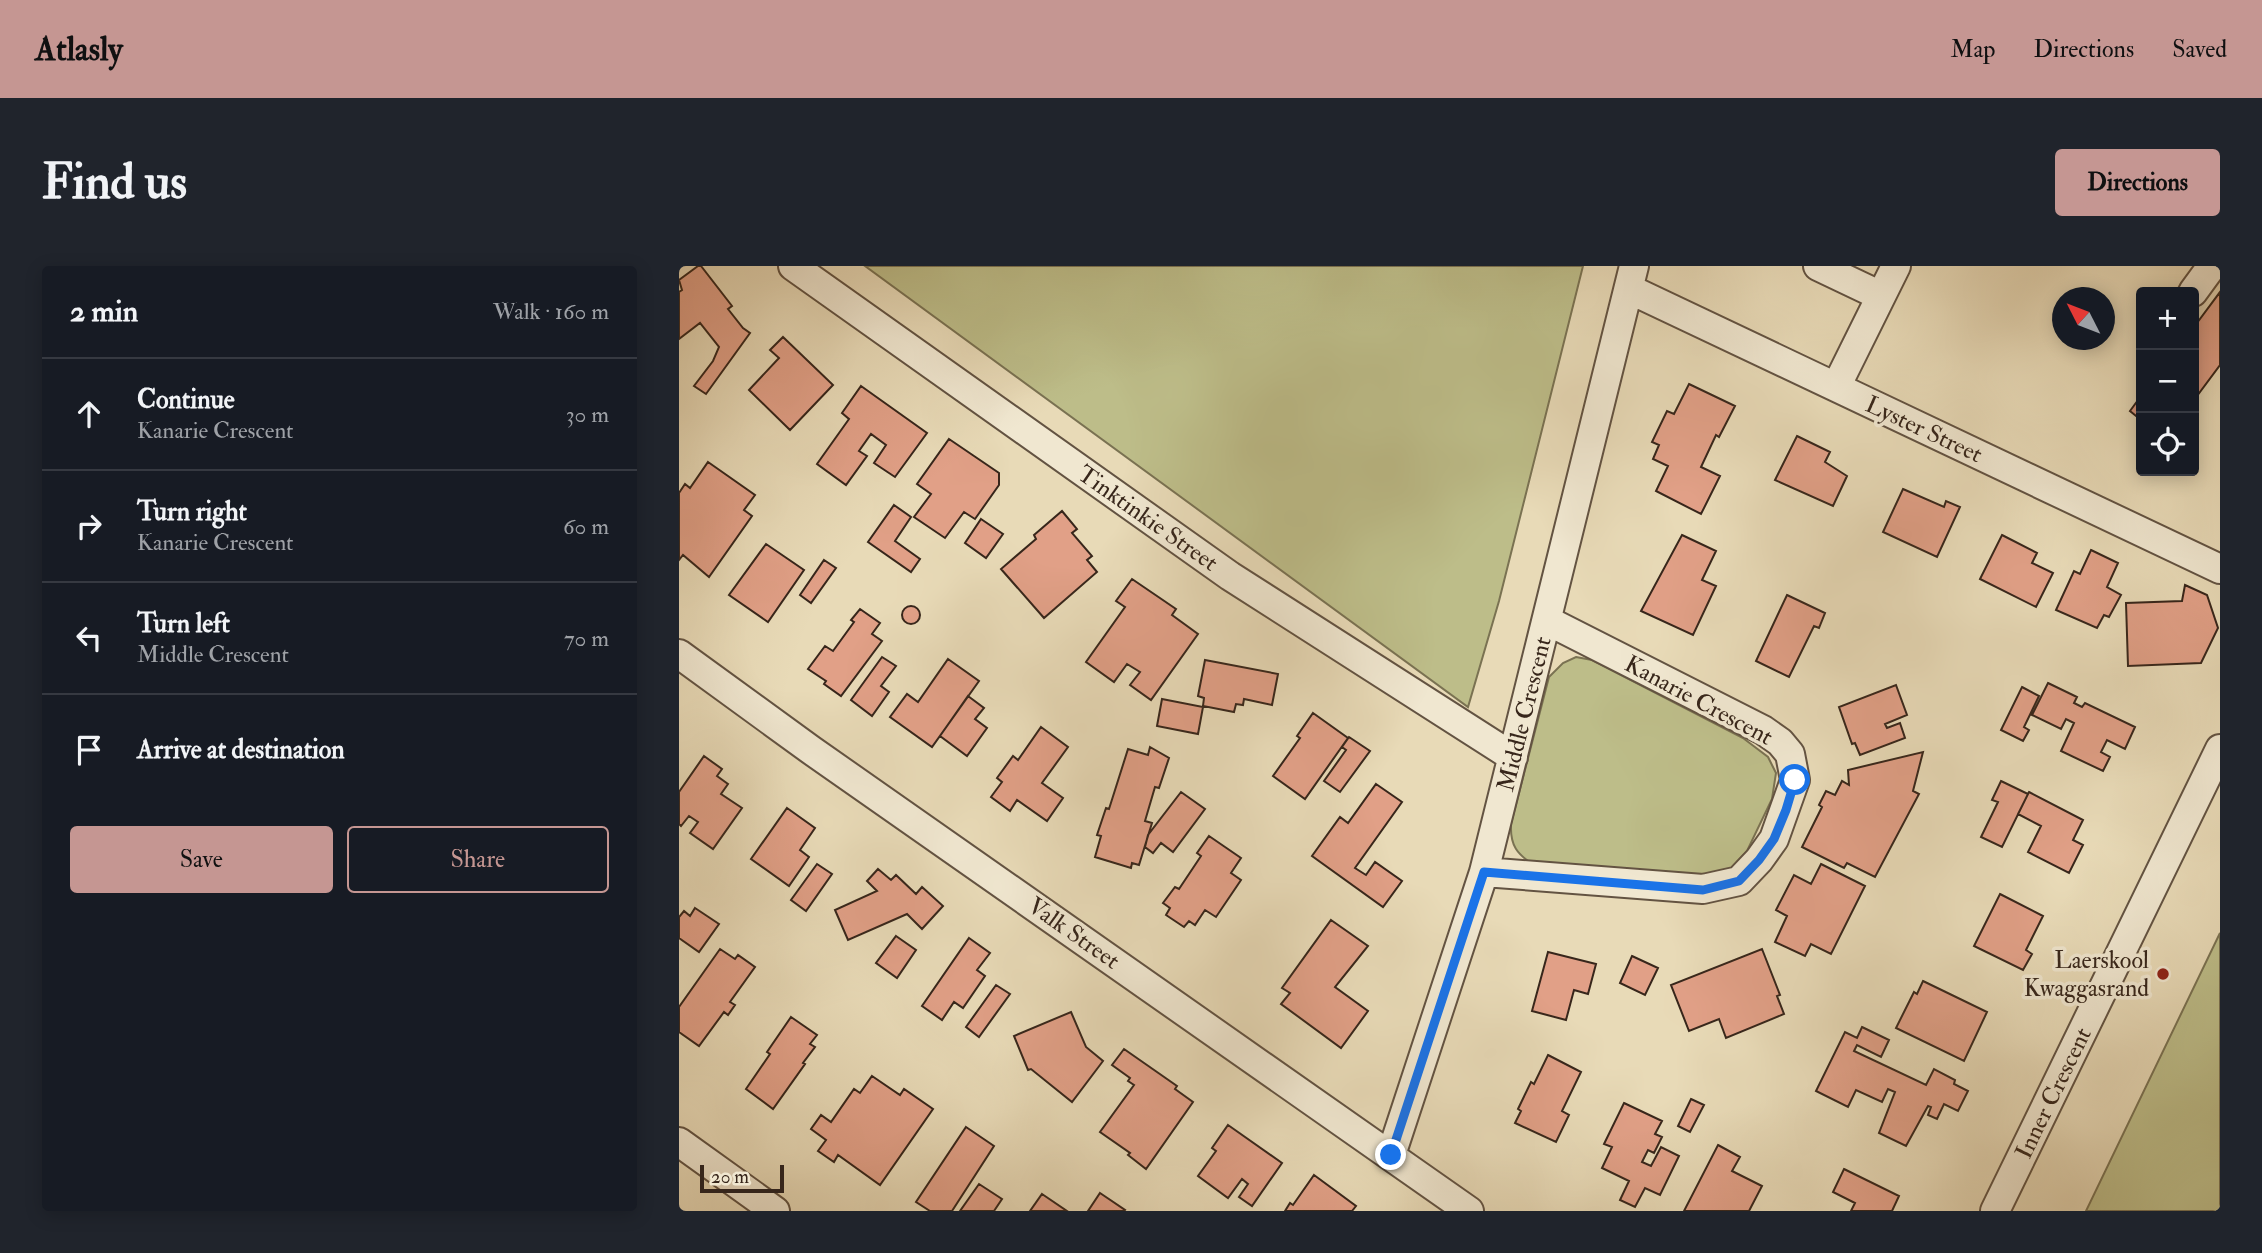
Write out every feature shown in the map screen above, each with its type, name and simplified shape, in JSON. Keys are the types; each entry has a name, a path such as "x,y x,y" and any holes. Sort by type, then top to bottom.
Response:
{"street":[{"name":"Tinktinkie Street","path":"793,266 1230,576 1513,757"},
{"path":"1818,266 1881,296"},
{"path":"1836,387 1896,266"},
{"path":"2197,287 2213,266"},
{"name":"Middle Crescent","path":"1391,1155 1484,872 1631,278"},
{"name":"Lyster Street","path":"1631,278 1836,387 2220,569"},
{"name":"Kanarie Crescent","path":"1484,872 1703,890 1739,881 1774,839 1795,780 1790,754 1780,742 1763,730 1548,621"},
{"name":"Valk Street","path":"679,654 811,750 1469,1211"},
{"name":"Inner Crescent","path":"1995,1211 2220,748"},
{"path":"679,1143 775,1211"}],"green space":[{"path":"865,266 1583,266 1499,601 1468,707"},
{"path":"1576,657 1592,660 1743,738 1768,757 1776,773 1772,799 1747,851 1724,876 1535,866 1516,849 1511,824 1549,677 1563,663"},
{"path":"2220,933 2220,1211 2086,1211"}],"building":[{"path":"701,266 732,306 728,309 750,333 706,394 694,386 713,361 719,347 700,323 679,339 679,292 682,290 679,280"},
{"path":"2220,292 2220,365 2199,393 2199,350 2199,320"},
{"path":"783,337 833,385 790,430 749,390 779,358 770,350"},
{"path":"1689,384 1735,406 1719,437 1716,435 1701,467 1720,476 1701,514 1656,491 1668,466 1653,459 1659,445 1652,442 1667,411 1674,414"},
{"path":"861,386 927,433 895,477 874,463 886,445 871,434 859,451 867,456 846,485 817,464 849,419 842,413"},
{"path":"2136,403 2136,416 2130,411"},
{"path":"1797,436 1830,452 1825,462 1847,476 1833,506 1775,480"},
{"path":"949,439 999,473 999,485 975,519 964,512 945,538 914,517 931,494 917,484"},
{"path":"708,462 755,495 744,510 752,516 709,577 683,555 679,560 679,493 685,484 690,488"},
{"path":"1903,489 1944,507 1946,501 1960,507 1937,557 1883,532"},
{"path":"894,505 911,517 895,541 920,559 911,572 868,542"},
{"path":"1062,511 1077,529 1072,533 1092,556 1087,560 1097,572 1044,618 1001,569 1036,539 1034,535"},
{"path":"981,519 1003,534 986,558 965,543"},
{"path":"1682,535 1716,551 1702,580 1716,586 1693,635 1641,611"},
{"path":"2002,535 2037,553 2032,563 2053,573 2036,607 1980,579"},
{"path":"766,544 804,570 768,622 729,595"},
{"path":"2091,550 2118,563 2107,587 2121,595 2109,617 2104,615 2097,628 2056,610 2074,571 2080,574"},
{"path":"824,560 836,568 811,603 800,595"},
{"path":"1132,579 1176,609 1172,615 1198,634 1151,700 1130,685 1140,672 1127,664 1114,682 1086,662 1125,607 1116,601"},
{"path":"2185,585 2207,595 2218,628 2201,663 2128,666 2126,603 2182,601"},
{"path":"1787,595 1825,613 1819,628 1814,626 1789,677 1756,661"},
{"path":"911,606 917,609 920,615 917,621 911,624 905,621 902,615 905,609"},
{"path":"860,609 880,623 872,634 882,641 841,696 824,684 826,681 808,669 825,646 833,651"},
{"path":"882,657 896,666 881,686 889,692 872,716 851,700"},
{"path":"948,659 979,681 932,747 890,717 907,694 918,702"},
{"path":"1205,660 1278,674 1272,705 1244,699 1243,705 1236,704 1234,712 1203,706 1204,698 1198,696"},
{"path":"2048,683 2077,697 2074,703 2082,707 2085,703 2135,727 2125,749 2107,740 2101,752 2110,757 2103,771 2061,751 2074,723 2066,719 2061,729 2032,715"},
{"path":"1896,685 1907,715 1885,724 1887,728 1900,723 1905,738 1860,755 1855,743 1852,744 1839,707"},
{"path":"2022,687 2039,696 2024,727 2029,730 2023,741 2001,730"},
{"path":"968,696 984,708 975,719 987,728 967,756 940,736"},
{"path":"1162,699 1203,707 1198,734 1157,726"},
{"path":"1313,713 1348,738 1305,799 1273,776 1300,738 1297,736"},
{"path":"1041,727 1068,747 1042,783 1063,798 1047,821 1017,800 1010,811 991,797 1002,782 997,778 1013,756 1018,760"},
{"path":"1349,737 1370,751 1340,792 1324,781 1346,750 1342,747"},
{"path":"1150,747 1169,758 1159,788 1155,787 1145,821 1152,823 1139,865 1132,863 1131,868 1095,857 1101,836 1097,835 1106,808 1109,809 1128,749 1148,755"},
{"path":"1923,752 1913,791 1919,794 1875,877 1847,863 1844,868 1802,847 1822,807 1819,805 1826,791 1835,795 1842,781 1849,785 1848,770"},
{"path":"704,756 722,769 717,776 728,784 721,794 742,808 713,849 690,833 698,822 689,816 681,826 679,824 679,792"},
{"path":"2001,781 2028,794 2002,847 1981,837 1998,802 1992,800"},
{"path":"1376,784 1402,802 1355,868 1366,875 1375,862 1402,881 1383,907 1312,856 1340,817 1348,823"},
{"path":"1181,792 1205,809 1173,852 1161,843 1153,853 1145,847 1148,835"},
{"path":"2029,792 2083,820 2073,840 2083,845 2069,873 2028,852 2041,826 2018,814"},
{"path":"787,808 815,828 800,850 809,857 789,886 751,859"},
{"path":"1209,836 1241,858 1231,873 1241,880 1216,917 1205,910 1195,925 1189,921 1184,927 1166,915 1170,908 1163,903 1175,887 1179,889 1201,856 1197,853"},
{"path":"817,864 832,874 806,911 791,900"},
{"path":"1821,864 1865,886 1831,954 1811,944 1805,956 1775,942 1787,916 1776,910 1794,875 1811,884"},
{"path":"878,869 891,880 896,875 916,894 922,887 943,906 922,929 907,914 848,940 835,910 877,891 867,881"},
{"path":"2000,894 2043,916 2026,950 2032,954 2023,970 1974,946"},
{"path":"695,908 719,924 699,952 679,938 679,917 684,911 690,916"},
{"path":"1331,920 1368,946 1335,987 1368,1011 1341,1048 1281,1004 1290,993 1282,988"},
{"path":"896,936 916,950 897,978 876,963"},
{"path":"969,938 990,953 977,970 985,976 963,1008 954,1002 942,1020 922,1006"},
{"path":"720,949 735,959 738,955 755,967 730,1002 735,1005 728,1015 724,1012 699,1046 679,1032 679,1007"},
{"path":"1762,949 1780,995 1777,996 1784,1014 1726,1038 1719,1019 1689,1031 1671,985"},
{"path":"1548,952 1596,964 1588,994 1574,990 1566,1020 1532,1011"},
{"path":"1632,956 1658,968 1645,995 1620,983"},
{"path":"1923,981 1987,1012 1964,1061 1896,1028 1914,992 1917,994"},
{"path":"996,985 1010,994 979,1037 966,1027"},
{"path":"1071,1012 1086,1047 1103,1061 1072,1102 1031,1069 1028,1070 1014,1036"},
{"path":"791,1017 817,1035 810,1044 815,1047 773,1109 746,1089"},
{"path":"1862,1027 1889,1040 1881,1057 1857,1045 1854,1051 1926,1085 1934,1069 1955,1080 1954,1084 1968,1091 1958,1111 1944,1104 1937,1119 1928,1115 1931,1107 1928,1106 1906,1146 1879,1133 1895,1092 1888,1089 1882,1102 1856,1090 1848,1107 1816,1091 1845,1032 1857,1038"},
{"path":"1124,1049 1177,1086 1175,1089 1193,1102 1146,1169 1128,1155 1130,1153 1100,1132 1134,1085 1128,1081 1130,1078 1112,1065"},
{"path":"1548,1055 1581,1072 1562,1111 1569,1115 1556,1142 1515,1123 1521,1111 1518,1109 1531,1082 1534,1084"},
{"path":"872,1076 900,1095 904,1089 933,1109 880,1185 838,1155 834,1162 818,1151 826,1140 811,1129 821,1115 831,1122 854,1089 860,1093"},
{"path":"1691,1099 1704,1105 1690,1132 1678,1126"},
{"path":"1624,1103 1662,1121 1655,1134 1662,1137 1654,1153 1648,1150 1642,1162 1651,1166 1661,1147 1679,1156 1660,1195 1645,1188 1635,1207 1620,1200 1629,1181 1602,1168 1612,1147 1604,1144"},
{"path":"1228,1125 1282,1163 1252,1206 1239,1197 1248,1184 1242,1179 1228,1198 1198,1176 1216,1151 1212,1148"},
{"path":"966,1127 994,1146 952,1211 930,1211 916,1202"},
{"path":"1718,1145 1740,1157 1732,1171 1762,1186 1749,1211 1684,1211"},
{"path":"1844,1169 1899,1196 1892,1211 1851,1211 1855,1203 1833,1192"},
{"path":"1314,1175 1356,1206 1352,1211 1285,1211 1290,1203 1293,1205"},
{"path":"979,1184 1002,1199 994,1211 960,1211"},
{"path":"1100,1193 1125,1210 1088,1211"},
{"path":"1042,1194 1067,1211 1030,1211"}],"place":[{"name":"Laerskool Kwaggasrand","path":"2163,974"}],"route":[{"path":"1391,1155 1484,872 1703,890 1739,881 1774,839 1795,780"}]}
